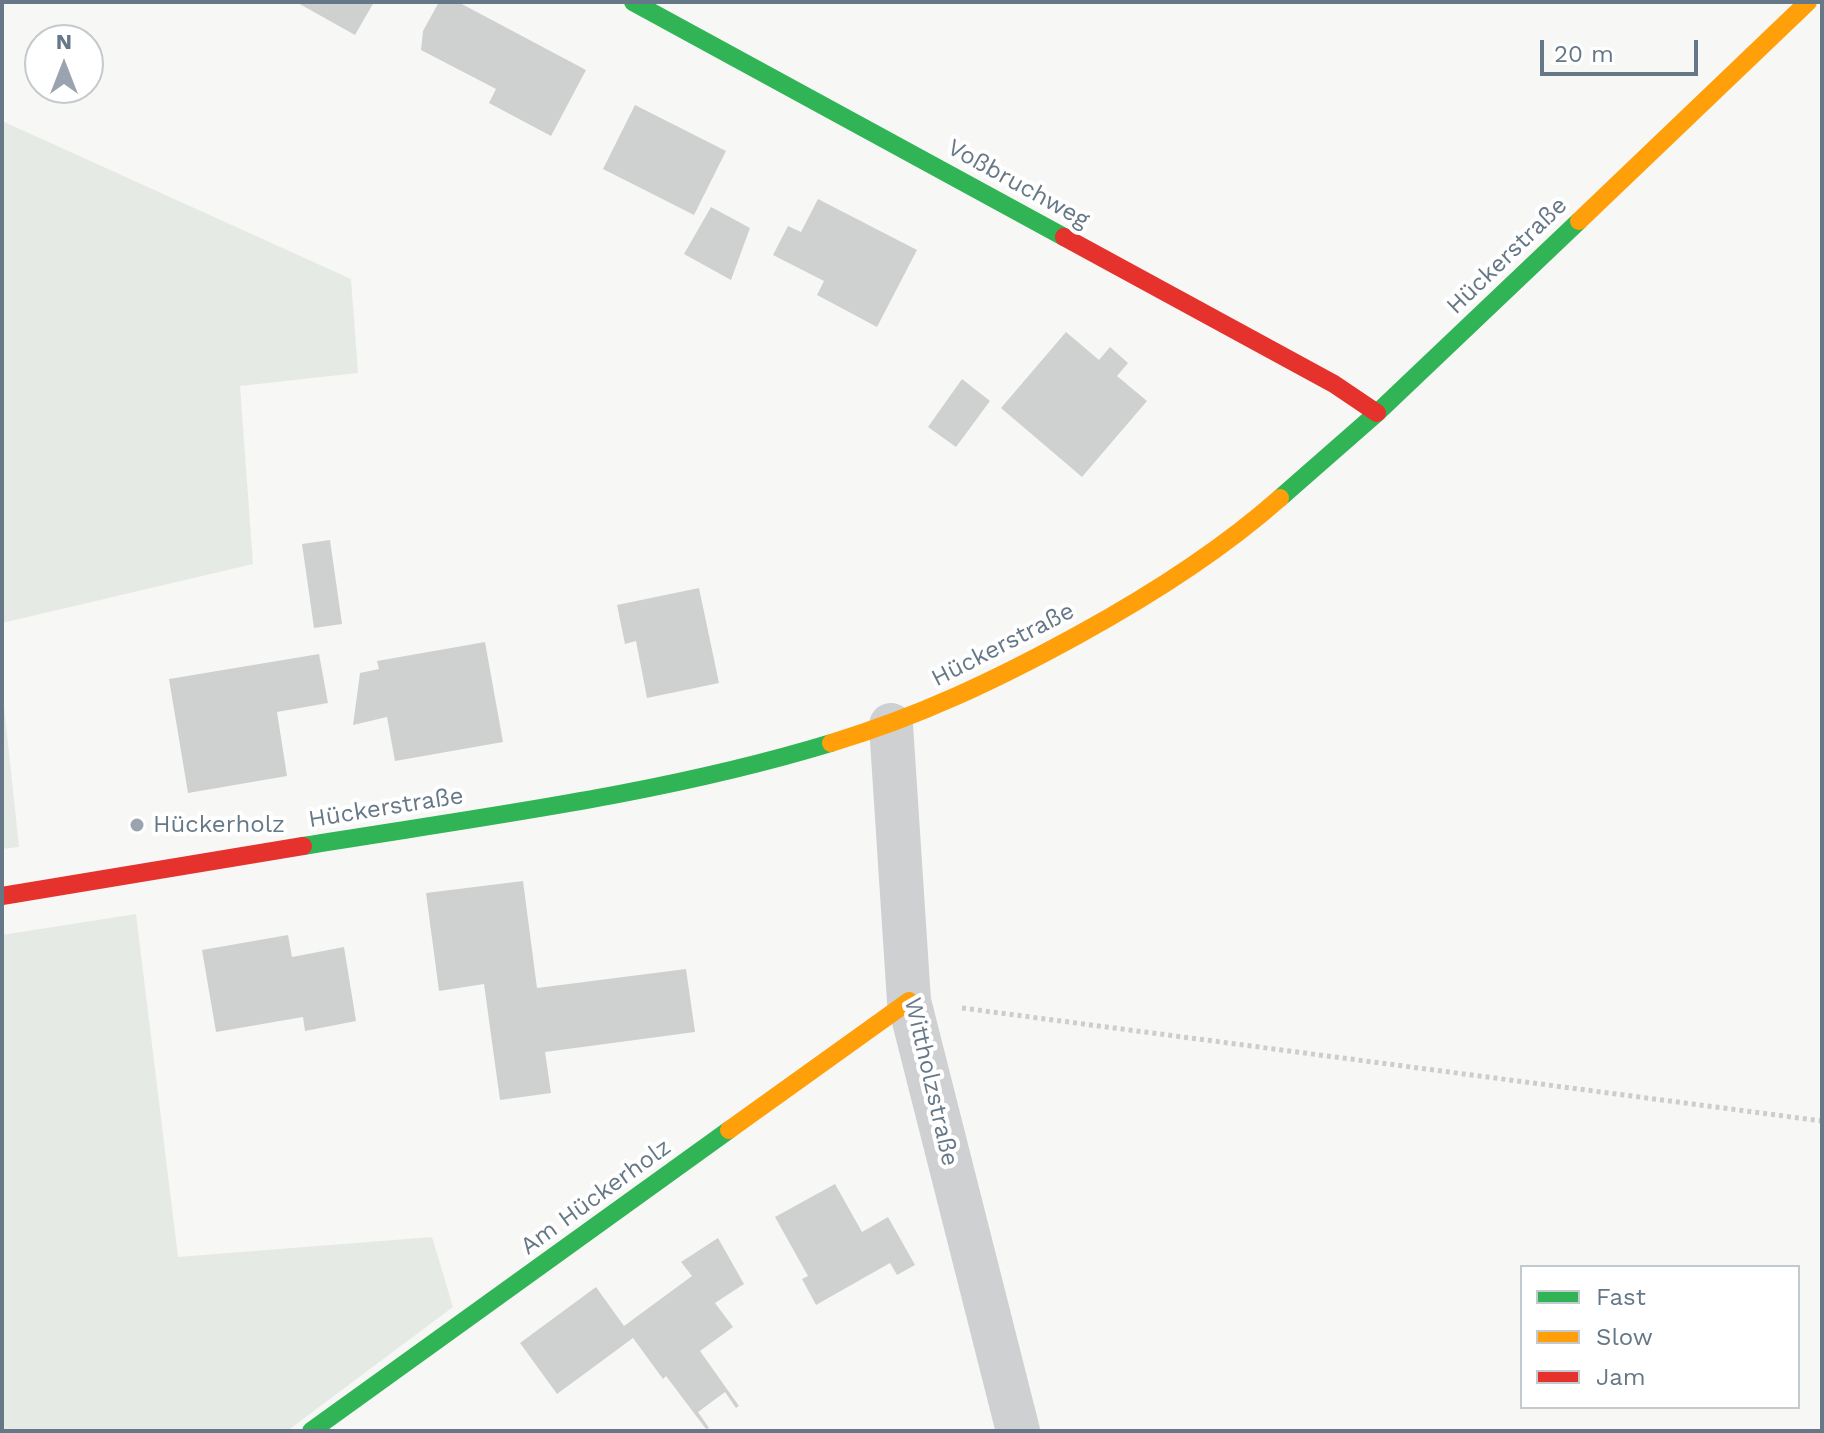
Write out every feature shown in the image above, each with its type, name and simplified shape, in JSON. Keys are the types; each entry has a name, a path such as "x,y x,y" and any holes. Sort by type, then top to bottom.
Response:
{"street":[{"name":"Voßbruchweg","path":"633,2 1334,384 1377,413"},
{"name":"Hückerstraße","path":"2,896 617,794 775,760 891,725 998,679 1136,603 1252,523 1377,413 1808,2"},
{"name":"Wittholzstraße","path":"891,725 909,1001 1018,1431"},
{"name":"Am Hückerholz","path":"311,1431 909,1001"}],"path":[{"path":"909,1001 1822,1121"}],"shaded area":[{"path":"2,121 351,279 358,373 240,386 253,564 2,623"},
{"path":"2,687 19,847 2,849"},
{"path":"136,914 178,1257 432,1237 453,1307 287,1431 2,1431 2,935"}],"building":[{"path":"296,2 374,2 355,35"},
{"path":"439,2 458,2 586,70 551,136 489,103 496,89 421,50 423,31"},
{"path":"635,105 726,151 694,215 603,169"},
{"path":"818,199 917,250 877,327 817,295 824,281 773,255 788,226 801,232"},
{"path":"711,207 750,228 731,280 684,254"},
{"path":"1066,332 1099,360 1110,347 1128,363 1117,376 1147,401 1082,477 1001,408"},
{"path":"962,379 990,401 956,447 928,427"},
{"path":"330,540 342,624 314,628 302,544"},
{"path":"699,588 719,683 647,698 636,641 625,644 617,605"},
{"path":"485,642 503,742 395,761 387,717 353,725 360,673 379,669 377,661"},
{"path":"319,654 328,703 277,712 287,776 188,793 169,679"},
{"path":"523,881 537,988 686,969 695,1032 545,1052 551,1093 500,1100 484,984 439,991 426,893"},
{"path":"288,935 292,957 344,947 356,1021 305,1031 303,1017 216,1032 202,950"},
{"path":"835,1184 862,1232 888,1217 915,1265 897,1275 890,1263 816,1305 802,1279 808,1276 775,1217"},
{"path":"718,1238 744,1284 715,1303 733,1327 700,1351 739,1406 736,1408 725,1392 698,1412 709,1428 706,1429 633,1338 557,1394 520,1343 596,1287 624,1326 692,1276 681,1262"}],"traffic: fast":[{"path":"633,2 1064,237"},
{"path":"1280,498 1377,413 1579,221"},
{"path":"303,846 635,791 831,743"},
{"path":"311,1431 729,1130"}],"traffic: slow":[{"path":"1579,221 1808,2"},
{"path":"831,743 957,696 1078,635 1183,572 1233,537 1280,498"},
{"path":"729,1130 909,1001"}],"traffic: jam":[{"path":"1064,237 1334,384 1377,413"},
{"path":"2,896 303,846"}],"place":[{"name":"Hückerholz","path":"137,825"}]}
